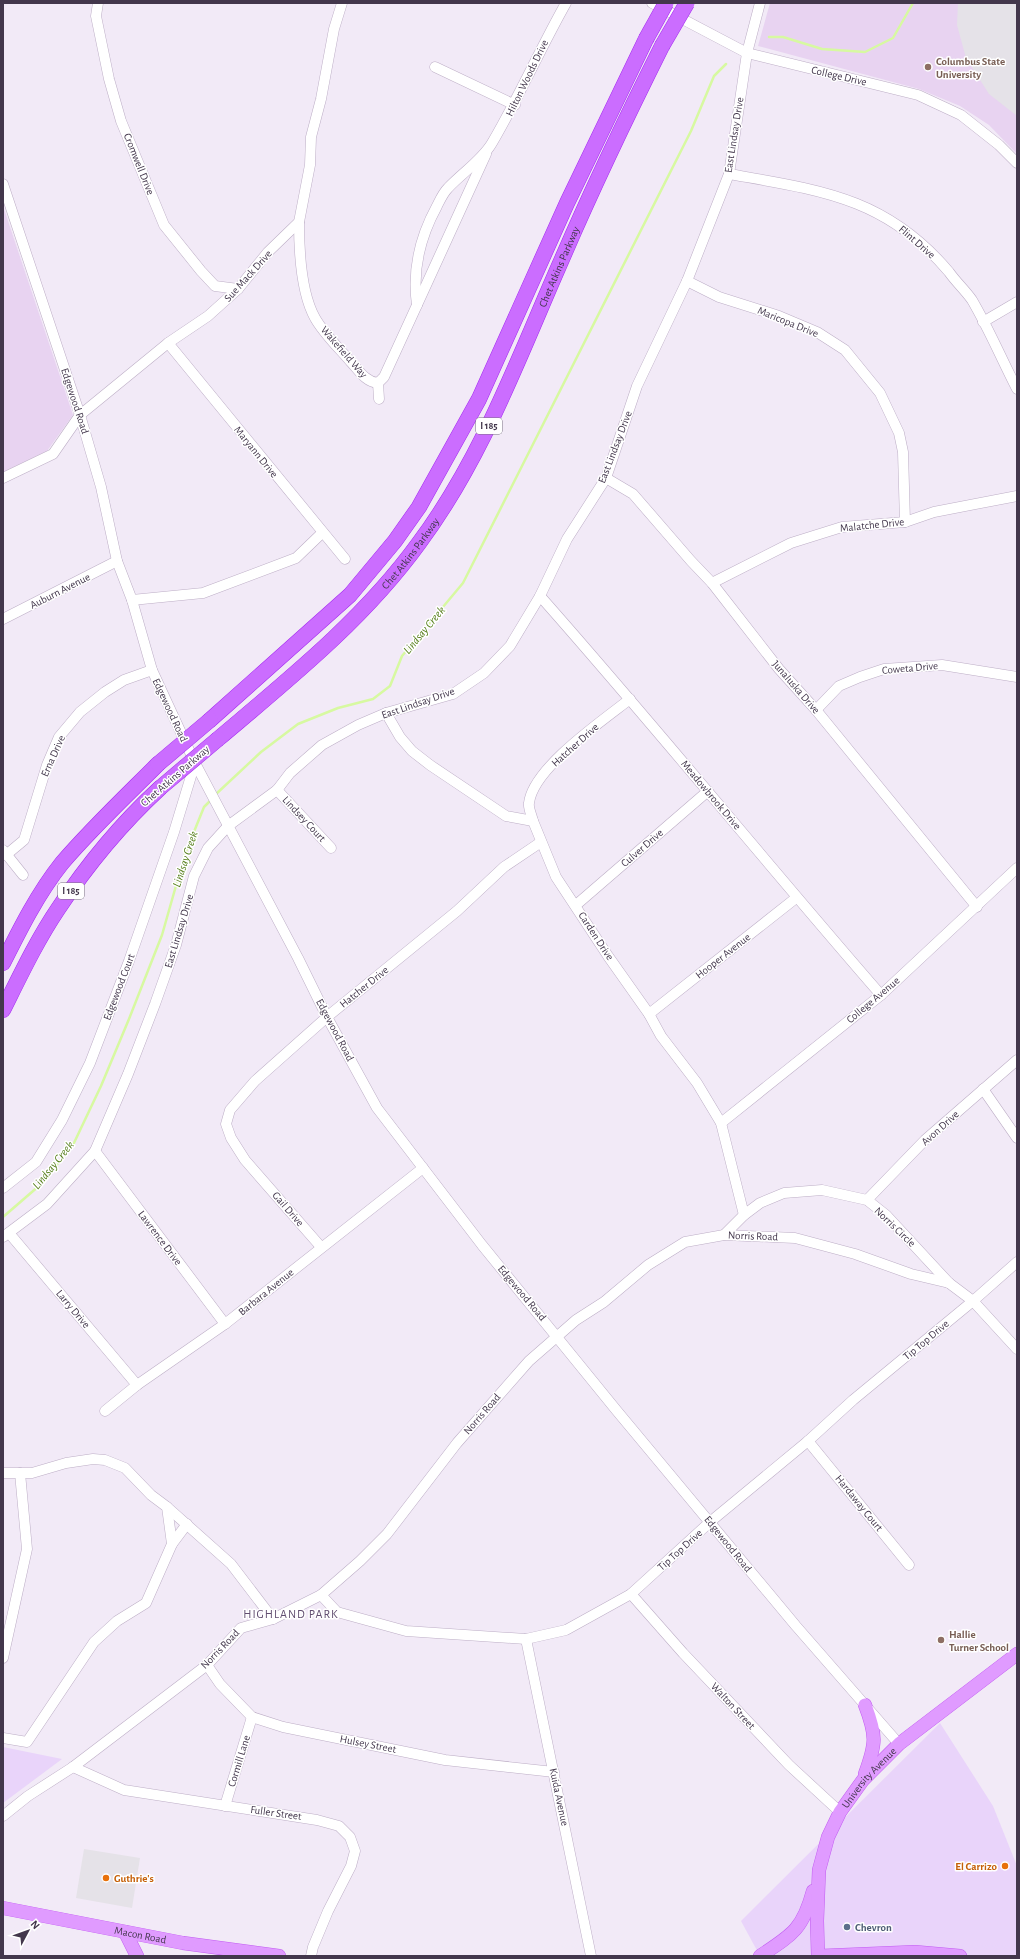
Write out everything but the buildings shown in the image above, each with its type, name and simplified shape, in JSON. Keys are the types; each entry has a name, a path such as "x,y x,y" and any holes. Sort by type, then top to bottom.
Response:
{"highway":[{"name":"Chet Atkins Parkway","path":"3,963 23,922 62,864 158,764 210,720 350,595 396,541 419,507 479,399 570,196 646,38 666,3"},
{"name":"Chet Atkins Parkway","path":"3,1010 58,910 91,863 133,812 339,633 390,579 419,543 444,506 484,437 517,365 562,257 636,98 662,46 687,3"}],"main road":[{"name":"University Avenue","path":"819,1956 817,1922 819,1870 828,1837 840,1812 863,1780 899,1744 1017,1654"},
{"path":"863,1780 874,1747 872,1723 865,1705"},
{"path":"760,1956 797,1930 810,1904 819,1870"},
{"name":"Macon Road","path":"3,1908 188,1944 279,1956"},
{"path":"125,1932 137,1956"},
{"path":"819,1956 915,1952 960,1956"}],"street":[{"name":"Cromwell Drive","path":"98,3 96,16 109,79 121,121 164,224 201,271 215,286 238,289"},
{"path":"299,222 310,165 311,137 321,99 334,29 342,3"},
{"name":"Hilton Woods Drive","path":"378,383 384,377 486,152 515,105 534,60 566,3"},
{"name":"College Drive","path":"652,3 747,53 918,95 961,115 999,145 1017,163"},
{"name":"East Lindsay Drive","path":"6,1235 47,1204 95,1151 128,1074 174,952 194,876 208,848 228,826 277,790 290,772 322,745 358,725 386,713 453,694 484,673 510,646 540,596 567,539 606,478 638,386 687,281 729,174 747,53 760,3"},
{"path":"435,67 515,105"},
{"name":"Hilton Woods Drive","path":"417,305 415,293 416,273 420,245 426,226 447,189 472,163 486,152"},
{"name":"Flint Drive","path":"729,174 832,194 868,208 898,225 936,257 971,299 1017,389"},
{"name":"Edgewood Road","path":"3,184 80,415 101,486 117,561 132,600 152,670 195,763 298,958 327,1017 377,1108 482,1245 791,1620 899,1744"},
{"name":"Sue Mack Drive","path":"3,478 53,454 80,415 168,344 208,316 238,289 268,252 299,222"},
{"name":"Wakefield Way","path":"299,222 301,266 308,298 315,317 334,344 364,377 372,382 378,383"},
{"name":"Maricopa Drive","path":"687,281 719,297 779,316 817,332 845,350 880,393 899,433 903,452 905,522"},
{"path":"984,322 1017,302"},
{"name":"Maryann Drive","path":"168,344 345,560"},
{"path":"378,383 379,399"},
{"name":"Junaluska Drive","path":"606,478 633,494 712,583 780,669 816,710 976,907"},
{"name":"Malatche Drive","path":"712,583 791,543 842,527 905,522 934,512 1017,496"},
{"path":"132,600 203,593 296,558 322,533"},
{"name":"Auburn Avenue","path":"3,619 117,561"},
{"name":"Meadowbrook Drive","path":"540,596 708,791 796,898 881,995"},
{"name":"Coweta Drive","path":"816,710 839,686 884,669 942,665 1017,676"},
{"name":"Erna Drive","path":"4,852 24,840 47,765 59,737 80,712 105,692 124,680 152,670"},
{"name":"Hatcher Drive","path":"533,821 529,804 536,782 569,747 630,699"},
{"path":"386,713 400,737 412,751 430,765 506,816 533,821"},
{"name":"Edgewood Court","path":"3,1188 36,1162 62,1120 90,1063 129,961 167,853 195,763"},
{"name":"Lindsey Court","path":"277,790 331,848"},
{"name":"Culver Drive","path":"576,905 708,791"},
{"name":"Carden Drive","path":"533,821 556,877 576,905 608,956 649,1014 661,1036 697,1083 721,1123 744,1215"},
{"name":"Hatcher Drive","path":"255,1172 245,1160 231,1138 226,1124 230,1110 255,1081 327,1017 457,911 504,867 541,842"},
{"path":"4,852 23,875"},
{"name":"College Avenue","path":"721,1123 881,995 1017,868"},
{"name":"Hooper Avenue","path":"649,1014 796,898"},
{"name":"Avon Drive","path":"867,1200 925,1140 1017,1060"},
{"path":"983,1089 1017,1138"},
{"name":"Lawrence Drive","path":"95,1151 225,1324"},
{"name":"Barbara Avenue","path":"105,1411 137,1385 225,1324 423,1168"},
{"name":"Gail Drive","path":"255,1172 321,1247"},
{"name":"Norris Circle","path":"724,1235 744,1215 760,1203 784,1193 822,1190 867,1200 886,1215 949,1283"},
{"name":"Larry Drive","path":"6,1235 137,1385"},
{"name":"Norris Road","path":"3,1816 28,1796 73,1767 207,1665 241,1628 273,1619 321,1595 360,1561 387,1534 457,1443 528,1361 576,1320 604,1302 648,1265 685,1242 724,1235 795,1238 855,1254 911,1274 949,1283 973,1301 1017,1349"},
{"name":"Tip Top Drive","path":"321,1595 337,1612 406,1631 526,1639 566,1630 631,1594 710,1522 808,1441 853,1400 973,1301 1017,1262"},
{"name":"Hardaway Court","path":"808,1441 909,1565"},
{"path":"3,1473 32,1473 66,1463 93,1459 105,1460 125,1468 151,1495 187,1524 231,1564 273,1619"},
{"path":"3,1658 26,1548 20,1473"},
{"path":"167,1507 172,1544"},
{"path":"3,1738 27,1742 94,1642 117,1621 146,1603 172,1544 187,1524"},
{"name":"Walton Street","path":"631,1594 683,1653 789,1765 840,1812"},
{"name":"Kuida Avenue","path":"526,1639 591,1956"},
{"name":"Hulsey Street","path":"207,1665 220,1684 252,1717 283,1727 445,1760 554,1772"},
{"name":"Cormill Lane","path":"225,1806 252,1717"},
{"name":"Fuller Street","path":"73,1767 124,1790 317,1820 339,1826 350,1836 355,1851 351,1866 326,1914 311,1956"}],"shaded area":[{"name":"Columbus State University","path":"770,3 1017,3 1017,154 989,125 960,106 919,89 758,46"},
{"path":"958,3 1017,3 1017,116 989,94 966,58 957,25"},
{"path":"3,206 73,415 47,451 3,472"},
{"path":"940,1723 993,1806 1017,1866 1017,1956 760,1956 741,1921"},
{"path":"3,1747 62,1759 3,1803"},
{"path":"84,1849 140,1858 132,1908 76,1898"}],"waterway":[{"path":"769,37 783,37 822,49 865,52 893,38 913,3"},
{"path":"215,795 261,752 298,724 338,708 373,699 390,686 402,656 463,583 691,131 714,76 726,64"},
{"name":"Lindsay Creek","path":"3,1217 40,1185 73,1145 101,1086 129,1019 162,935 185,854 204,807 212,799"}],"place":[{"name":"Columbus State University","path":"928,67"},
{"name":"Hallie Turner School","path":"941,1640"},
{"name":"El Carrizo","path":"1005,1866"},
{"name":"Guthrie's","path":"106,1878"},
{"name":"Chevron","path":"847,1927"}],"district":[{"name":"HIGHLAND PARK","path":"291,1614"}]}
